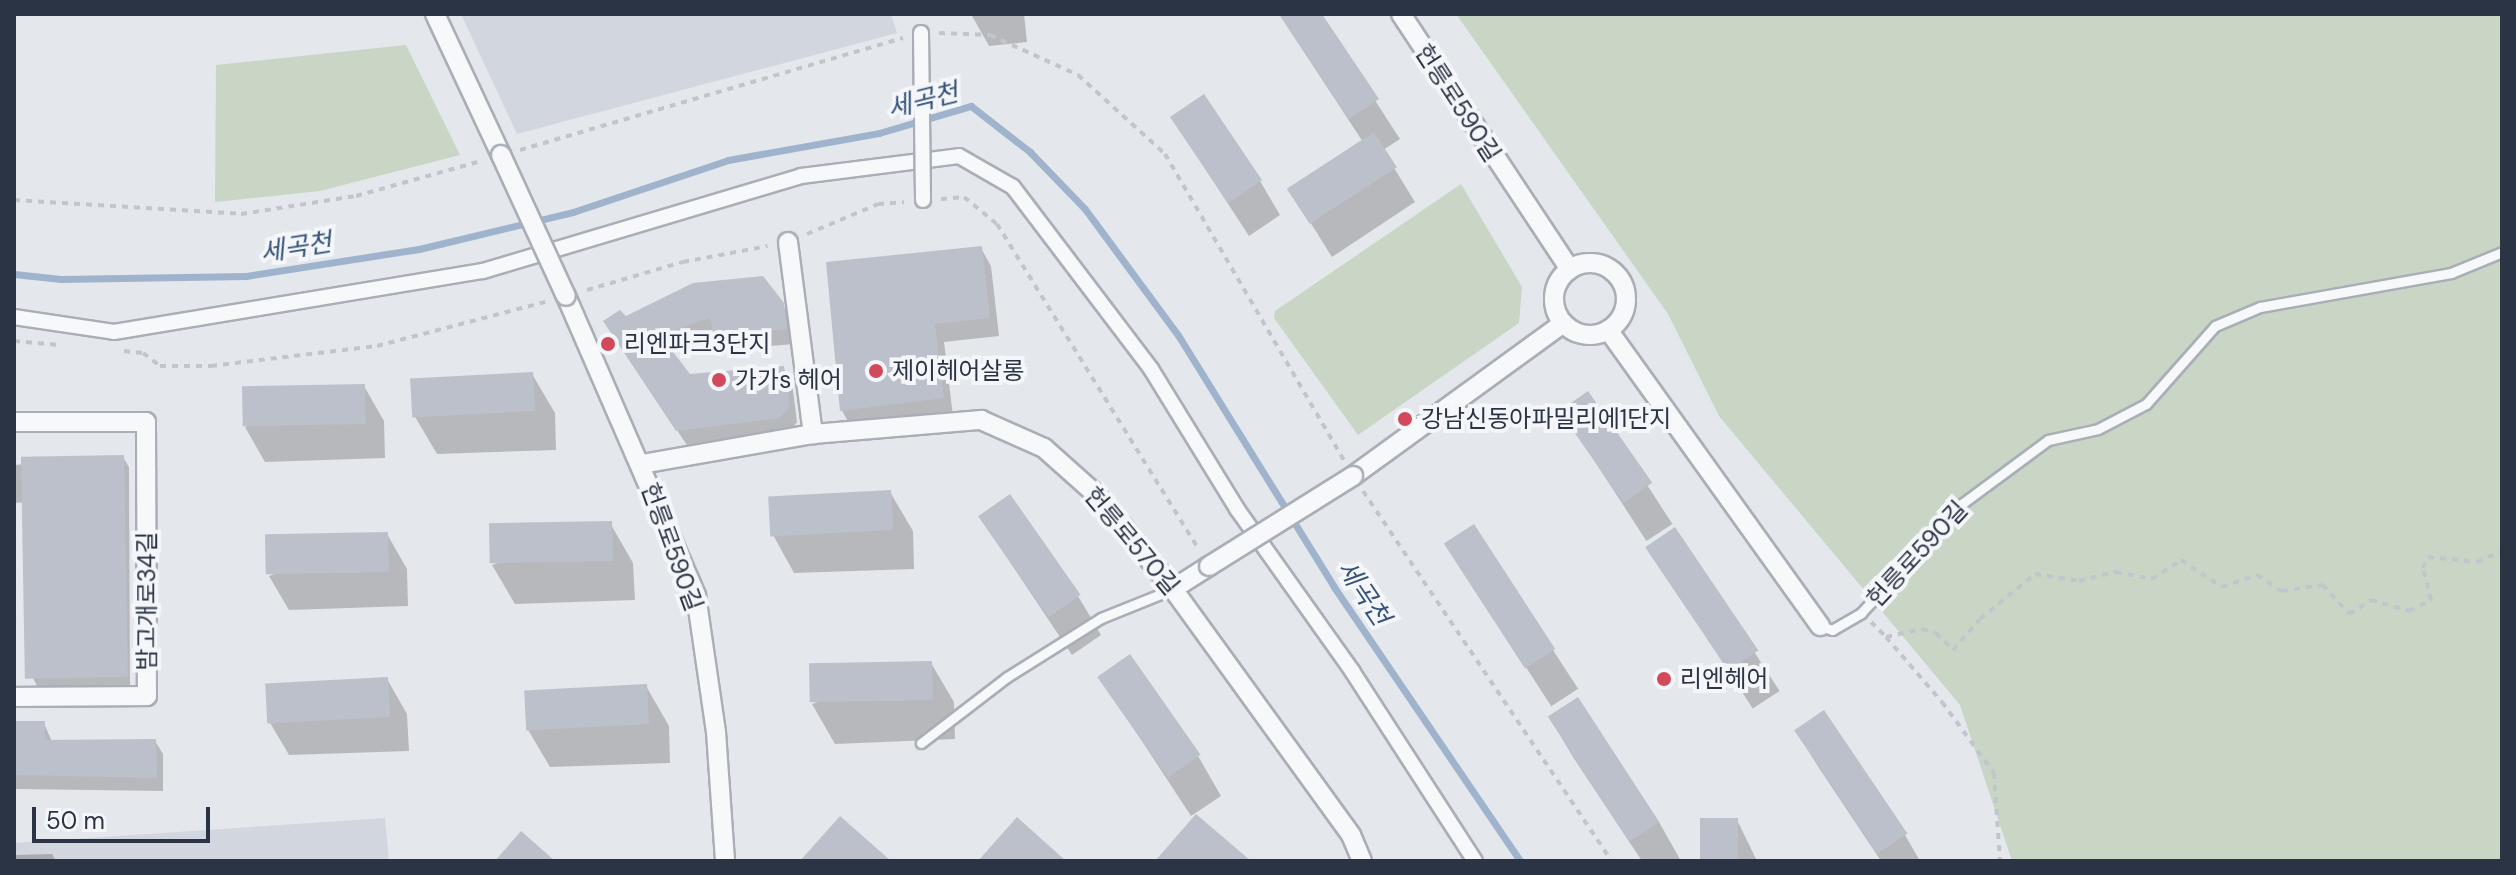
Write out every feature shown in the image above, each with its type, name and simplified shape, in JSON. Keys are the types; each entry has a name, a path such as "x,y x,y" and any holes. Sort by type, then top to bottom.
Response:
{"street":[{"path":"435,14 501,155"},
{"name":"헌릉로590길","path":"1401,14 1570,269"},
{"path":"921,33 923,200"},
{"name":"헌릉로590길","path":"501,155 566,296 624,434 642,464 696,595 716,732 725,861"},
{"path":"14,317 114,332 483,271 801,176 959,156 1013,187 1151,369 1237,509 1352,671 1475,861"},
{"path":"788,242 813,434"},
{"path":"1603,265 1622,281 1625,312 1609,331 1586,335 1562,324 1552,299 1561,277 1570,269 1603,265"},
{"path":"1173,589 1353,476 1562,324"},
{"name":"헌릉로590길","path":"1609,331 1820,626"},
{"name":"헌릉로570길","path":"642,464 813,434 981,420 1044,448 1099,497 1173,589 1351,835 1362,861"},
{"name":"밤고개로34길","path":"14,422 146,422 147,696 14,697"}],"lane":[{"name":"헌릉로590길","path":"1820,626 1832,630 1861,613 1963,503 2048,440 2098,429 2146,404 2215,326 2260,307 2451,273 2502,252"},
{"path":"921,743 1007,677 1101,618 1173,589"}],"path":[{"path":"14,200 241,214 356,196 501,155"},
{"path":"114,350 143,353 160,366 226,364 377,346 683,262 788,242 878,204 964,197 997,224 1209,566"},
{"path":"14,341 71,346"},
{"path":"1353,476 1612,861"},
{"path":"1886,637 1922,629 1936,633 1953,650 1980,619 2035,574 2079,581 2116,572 2152,579 2181,560 2222,587 2257,575 2282,591 2323,585 2349,614 2371,600 2409,611 2431,600 2423,568 2428,557 2477,562 2502,551"},
{"path":"1861,613 1942,702 1994,773 2000,861"}],"shaded area":[{"path":"461,14 891,14 897,33 517,134"},
{"path":"385,818 389,861 14,861 14,843"}],"green space":[{"path":"1456,14 2502,14 2502,861 2012,861 1960,705 1719,416 1668,314"},
{"path":"406,45 460,155 320,191 215,202 216,65"},
{"path":"1461,184 1522,287 1519,323 1358,435 1274,318 1275,311"}],"building":[{"path":"1279,14 1322,14 1379,99 1349,119"},
{"path":"1204,94 1262,180 1228,203 1170,117"},
{"path":"1374,132 1397,167 1310,224 1287,189"},
{"path":"982,246 990,318 935,324 944,398 840,411 826,262"},
{"path":"763,276 784,303 787,329 714,336 710,318 660,335 690,374 784,366 790,407 780,418 676,431 603,321 620,310 626,316 693,283"},
{"path":"533,372 535,411 412,417 410,378"},
{"path":"365,384 366,424 243,426 242,386"},
{"path":"1588,391 1652,483 1624,503 1559,411"},
{"path":"124,455 128,677 25,679 21,457"},
{"path":"891,490 893,530 770,536 768,496"},
{"path":"1010,494 1081,595 1049,617 978,516"},
{"path":"612,521 613,561 490,563 489,523"},
{"path":"1474,524 1555,649 1525,669 1444,544"},
{"path":"1675,527 1758,651 1728,671 1645,547"},
{"path":"388,532 389,572 266,574 265,534"},
{"path":"1130,654 1201,755 1168,778 1097,677"},
{"path":"932,661 933,700 810,702 809,663"},
{"path":"388,677 390,717 267,723 265,683"},
{"path":"647,684 649,724 526,730 524,690"},
{"path":"1578,697 1659,822 1629,842 1548,717"},
{"path":"1824,710 1907,834 1877,854 1794,730"},
{"path":"14,721 45,721 45,740 156,739 157,778 14,775"},
{"path":"1196,814 1251,861 1155,861"},
{"path":"840,816 891,861 800,861"},
{"path":"1017,817 1066,861 978,861"},
{"path":"1700,818 1738,818 1738,861 1700,861"},
{"path":"521,831 555,861 495,861"}],"waterway":[{"name":"세곡천","path":"14,274 61,279 246,276 419,249 573,212 728,160 879,133 971,106 1030,152 1085,209 1178,335 1334,587 1520,861"}],"place":[{"name":"리엔파크3단지","path":"608,344"},
{"name":"제이헤어살롱","path":"876,371"},
{"name":"가가s 헤어","path":"719,380"},
{"name":"강남신동아파밀리에1단지","path":"1405,419"},
{"name":"리엔헤어","path":"1664,679"}]}
